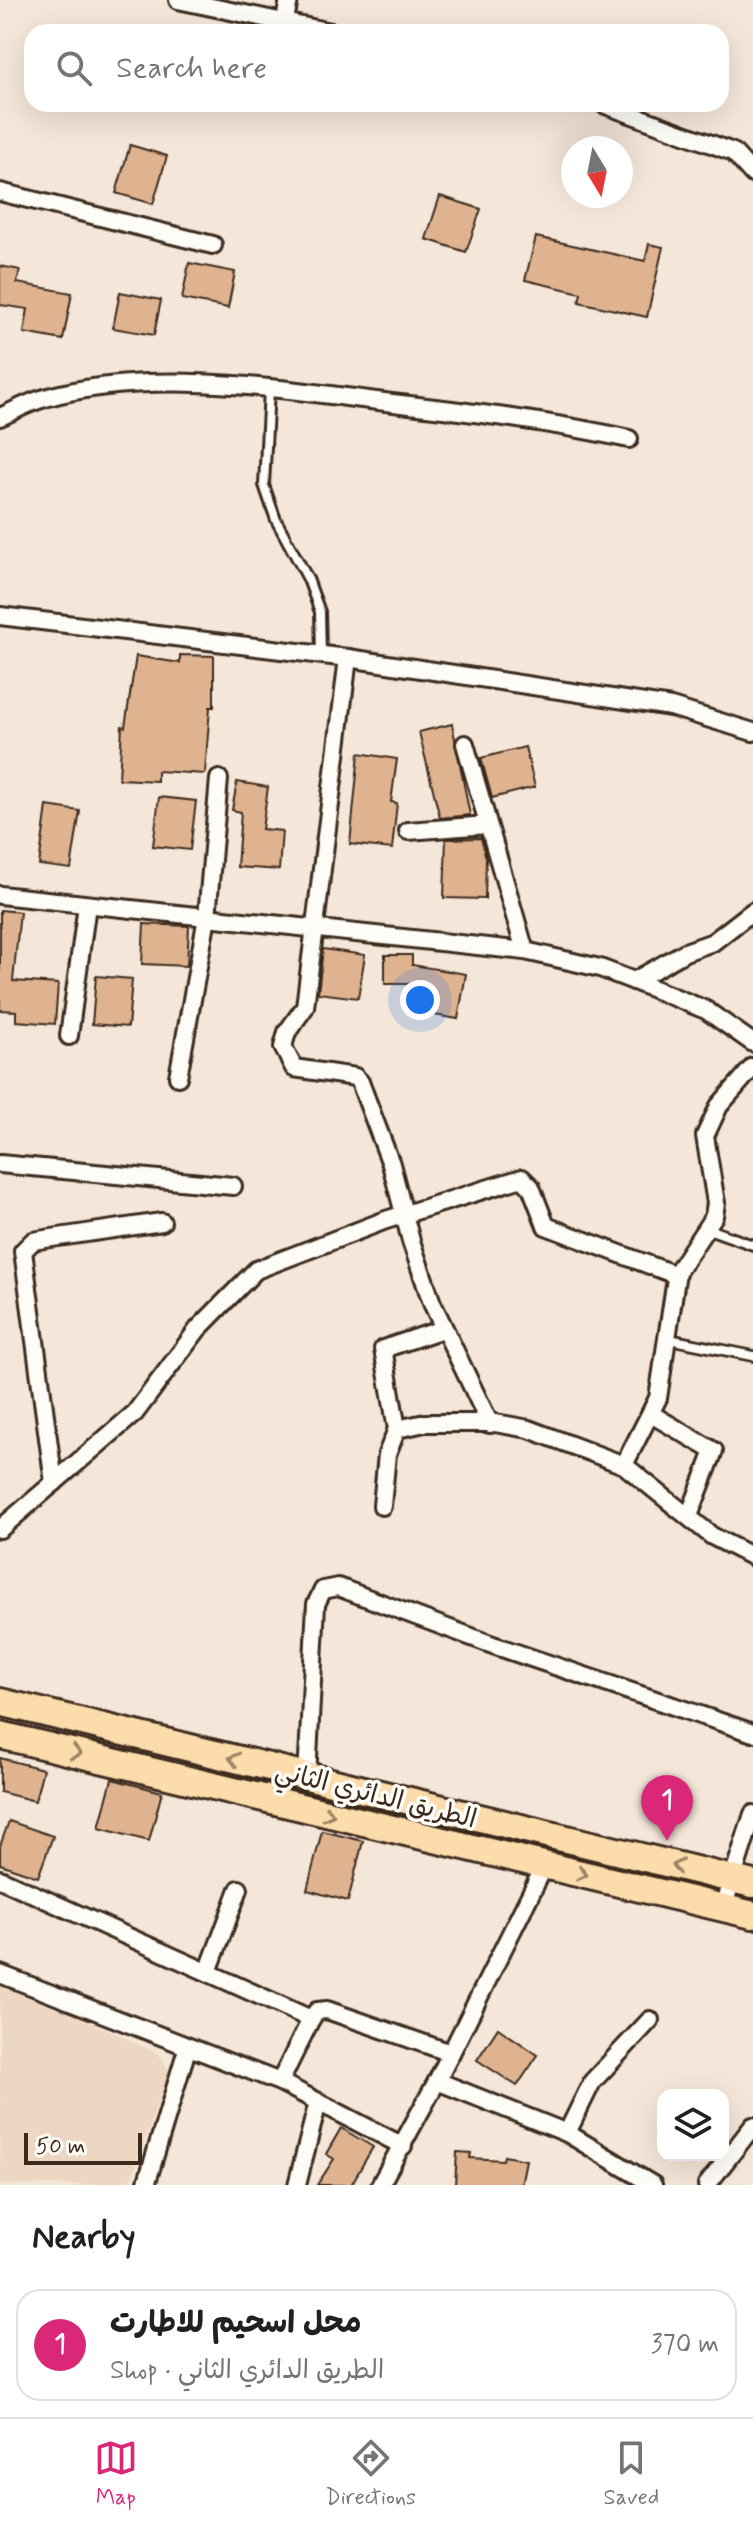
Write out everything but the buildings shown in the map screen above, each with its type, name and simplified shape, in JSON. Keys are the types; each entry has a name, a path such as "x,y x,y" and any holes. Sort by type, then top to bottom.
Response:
{"main road":[{"name":"الطريق الدائري الثاني","path":"0,1702 742,1881"},
{"name":"الطريق الدائري الثاني","path":"0,1735 753,1915"}],"street":[{"path":"178,0 300,24"},
{"path":"285,20 289,0"},
{"path":"625,112 733,152 753,174"},
{"path":"0,192 213,245"},
{"path":"0,417 43,398 83,390 166,383 269,389 561,424 629,439"},
{"path":"0,616 321,654 671,707 753,732"},
{"path":"348,658 305,1007 287,1032 283,1047 286,1059 294,1068 345,1075 360,1082 391,1164 404,1215 443,1329 490,1424"},
{"path":"465,744 525,951"},
{"path":"178,1077 207,917 219,779"},
{"path":"408,831 488,825"},
{"path":"0,895 525,951 600,968 706,1010 753,1043"},
{"path":"69,1036 87,905"},
{"path":"634,981 685,952 713,942 753,911"},
{"path":"624,1465 651,1414 669,1339 676,1275 681,1261 708,1229 716,1203 705,1136 719,1106 753,1067"},
{"path":"0,1164 233,1186"},
{"path":"0,1529 135,1413 198,1329 256,1270 404,1215 522,1178 531,1187 546,1226 676,1275"},
{"path":"54,1483 23,1251 33,1241 162,1222"},
{"path":"382,1506 387,1454 397,1429 383,1349 443,1329"},
{"path":"651,1414 714,1451 689,1516"},
{"path":"397,1429 425,1423 490,1424 529,1429 624,1465 729,1547 753,1557"},
{"path":"307,1777 316,1604 323,1590 338,1587 493,1645 753,1733"},
{"path":"723,1908 742,1881 753,1814"},
{"path":"380,2185 437,2081 545,1865"},
{"path":"0,1879 311,2019"},
{"path":"208,1972 239,1889"},
{"path":"0,1974 187,2049 280,2082 403,2146"},
{"path":"280,2082 317,2011 327,2010 451,2053"},
{"path":"567,2133 592,2082 650,2020"},
{"path":"146,2185 187,2049"},
{"path":"437,2081 567,2133 653,2185"},
{"path":"297,2185 318,2102"},
{"path":"707,2185 753,2126"}],"lane":[{"path":"269,389 264,485 276,520 308,579 320,612 321,654"},
{"path":"708,1229 753,1245"},
{"path":"669,1339 753,1356"}],"shaded area":[{"path":"0,1987 82,2018 159,2054 169,2071 129,2185 0,2185"}],"place":[{"name":"محل اسحيم للاطارت","path":"667,1841"}]}
